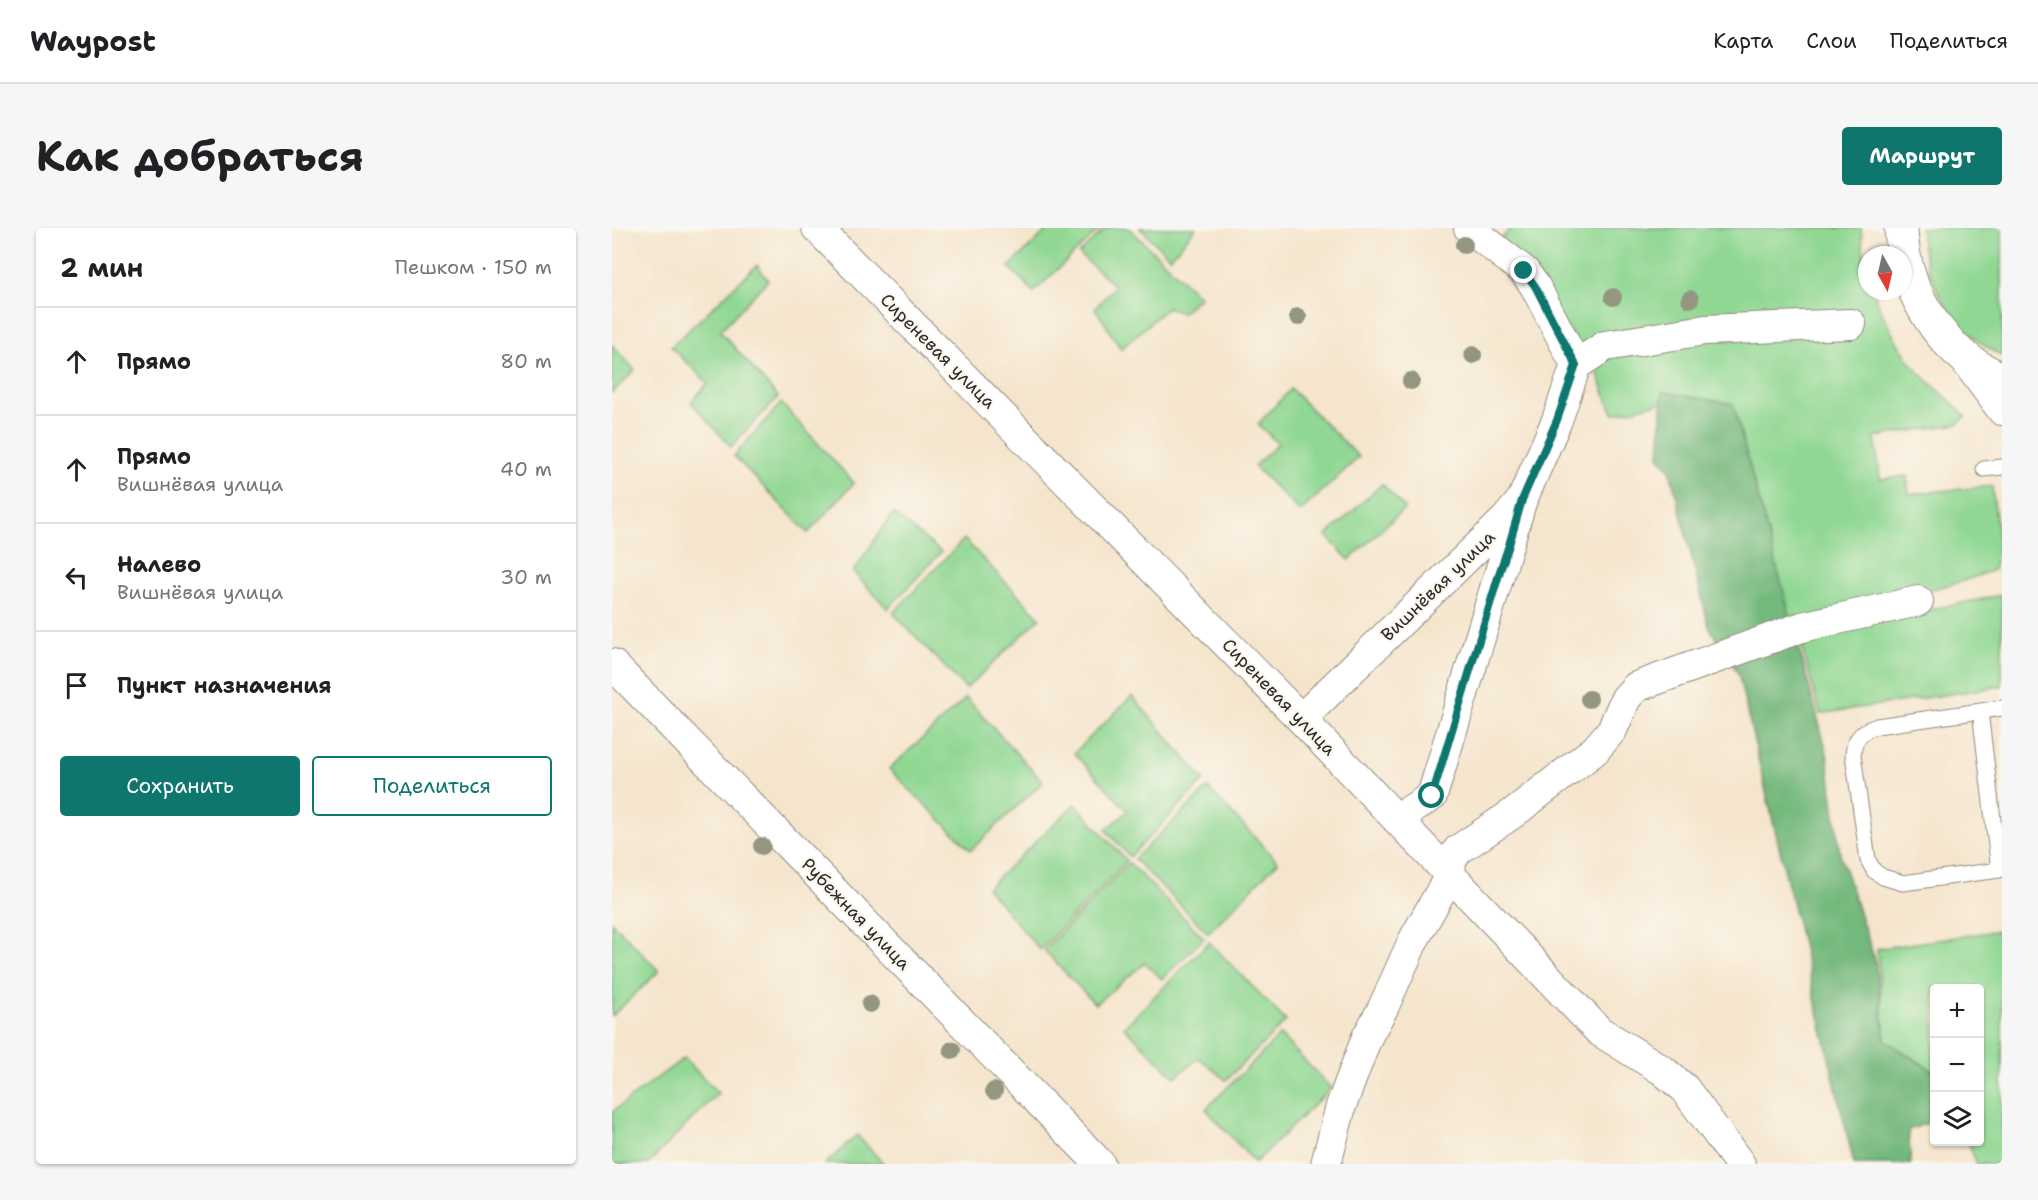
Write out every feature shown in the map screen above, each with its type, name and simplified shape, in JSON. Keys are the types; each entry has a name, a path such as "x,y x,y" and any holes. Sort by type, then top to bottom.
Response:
{"street":[{"name":"Сиреневая улица","path":"817,228 1301,719 1599,1031 1662,1071 1684,1088 1740,1164"},
{"path":"1469,228 1524,271 1535,286 1576,365 1605,346 1705,330 1851,324"},
{"path":"1900,228 1905,262 1920,303 2002,411"},
{"path":"1959,352 2002,379"},
{"name":"Вишнёвая улица","path":"1301,719 1506,519 1522,500 1557,420 1576,365"},
{"path":"1397,819 1432,796 1522,500"},
{"path":"1326,1164 1341,1106 1367,1037 1383,1008 1413,941 1450,874 1451,861 1458,850 1512,814 1595,750 1612,730 1626,698 1636,687 1802,627 1918,601"},
{"name":"Рубежная улица","path":"612,664 1100,1164"}],"lane":[{"path":"1984,470 2002,467"},
{"path":"1980,711 2000,870 1903,883 1883,878 1874,871 1868,860 1853,755 1853,746 1858,736 1866,729 1877,726 1980,711 2002,708"}],"green space":[{"path":"1049,228 1101,228 1034,292 1009,267"},
{"path":"1106,228 1129,228 1200,297 1181,313 1168,307 1121,349 1095,308 1115,286 1079,254"},
{"path":"1140,228 1196,228 1170,258"},
{"path":"1511,228 1861,228 1863,246 1858,246 1858,300 1877,300 1904,354 1925,378 1966,417 1957,424 1875,437 1880,479 1907,476 1909,494 1992,486 1999,544 1993,570 1949,585 1793,621 1663,402 1614,414 1593,363 1500,240"},
{"path":"1920,228 2002,228 2002,356 1969,333 1944,303 1928,268"},
{"path":"757,265 768,280 720,331 778,397 731,447 691,402 708,383 671,347"},
{"path":"612,345 635,370 612,393"},
{"path":"1291,389 1359,457 1300,512 1254,466 1278,444 1258,424"},
{"path":"1663,392 1733,404 1827,753 1840,854 1875,961 1885,1040 1930,1069 1930,1122 1908,1130 1911,1164 1854,1164 1738,673 1709,627 1670,470 1659,456"},
{"path":"781,403 854,483 808,533 734,456"},
{"path":"1382,484 1405,508 1349,560 1326,536"},
{"path":"893,513 941,552 888,609 853,572"},
{"path":"964,539 1040,618 966,689 893,613"},
{"path":"2002,595 2002,686 1820,714 1799,636"},
{"path":"1132,696 1204,780 1130,857 1106,830 1128,811 1074,753"},
{"path":"966,698 1043,782 971,850 889,769"},
{"path":"1208,788 1278,862 1208,933 1134,859"},
{"path":"1075,804 1127,861 1040,950 987,888"},
{"path":"1129,863 1204,938 1162,979 1145,963 1095,1004 1044,950"},
{"path":"612,922 659,971 612,1016"},
{"path":"2002,930 2002,1164 1977,1164 1970,1146 1984,1146 1984,984 1930,984 1930,1069 1885,1040 1877,949"},
{"path":"1209,942 1286,1021 1226,1080 1199,1058 1175,1077 1124,1027"},
{"path":"1280,1035 1331,1088 1255,1163 1206,1109"},
{"path":"684,1058 718,1093 648,1164 612,1164 612,1112"},
{"path":"857,1135 884,1164 825,1164"}],"route":[{"path":"1432,796 1522,500 1557,420 1576,365 1535,286 1524,271"}]}
